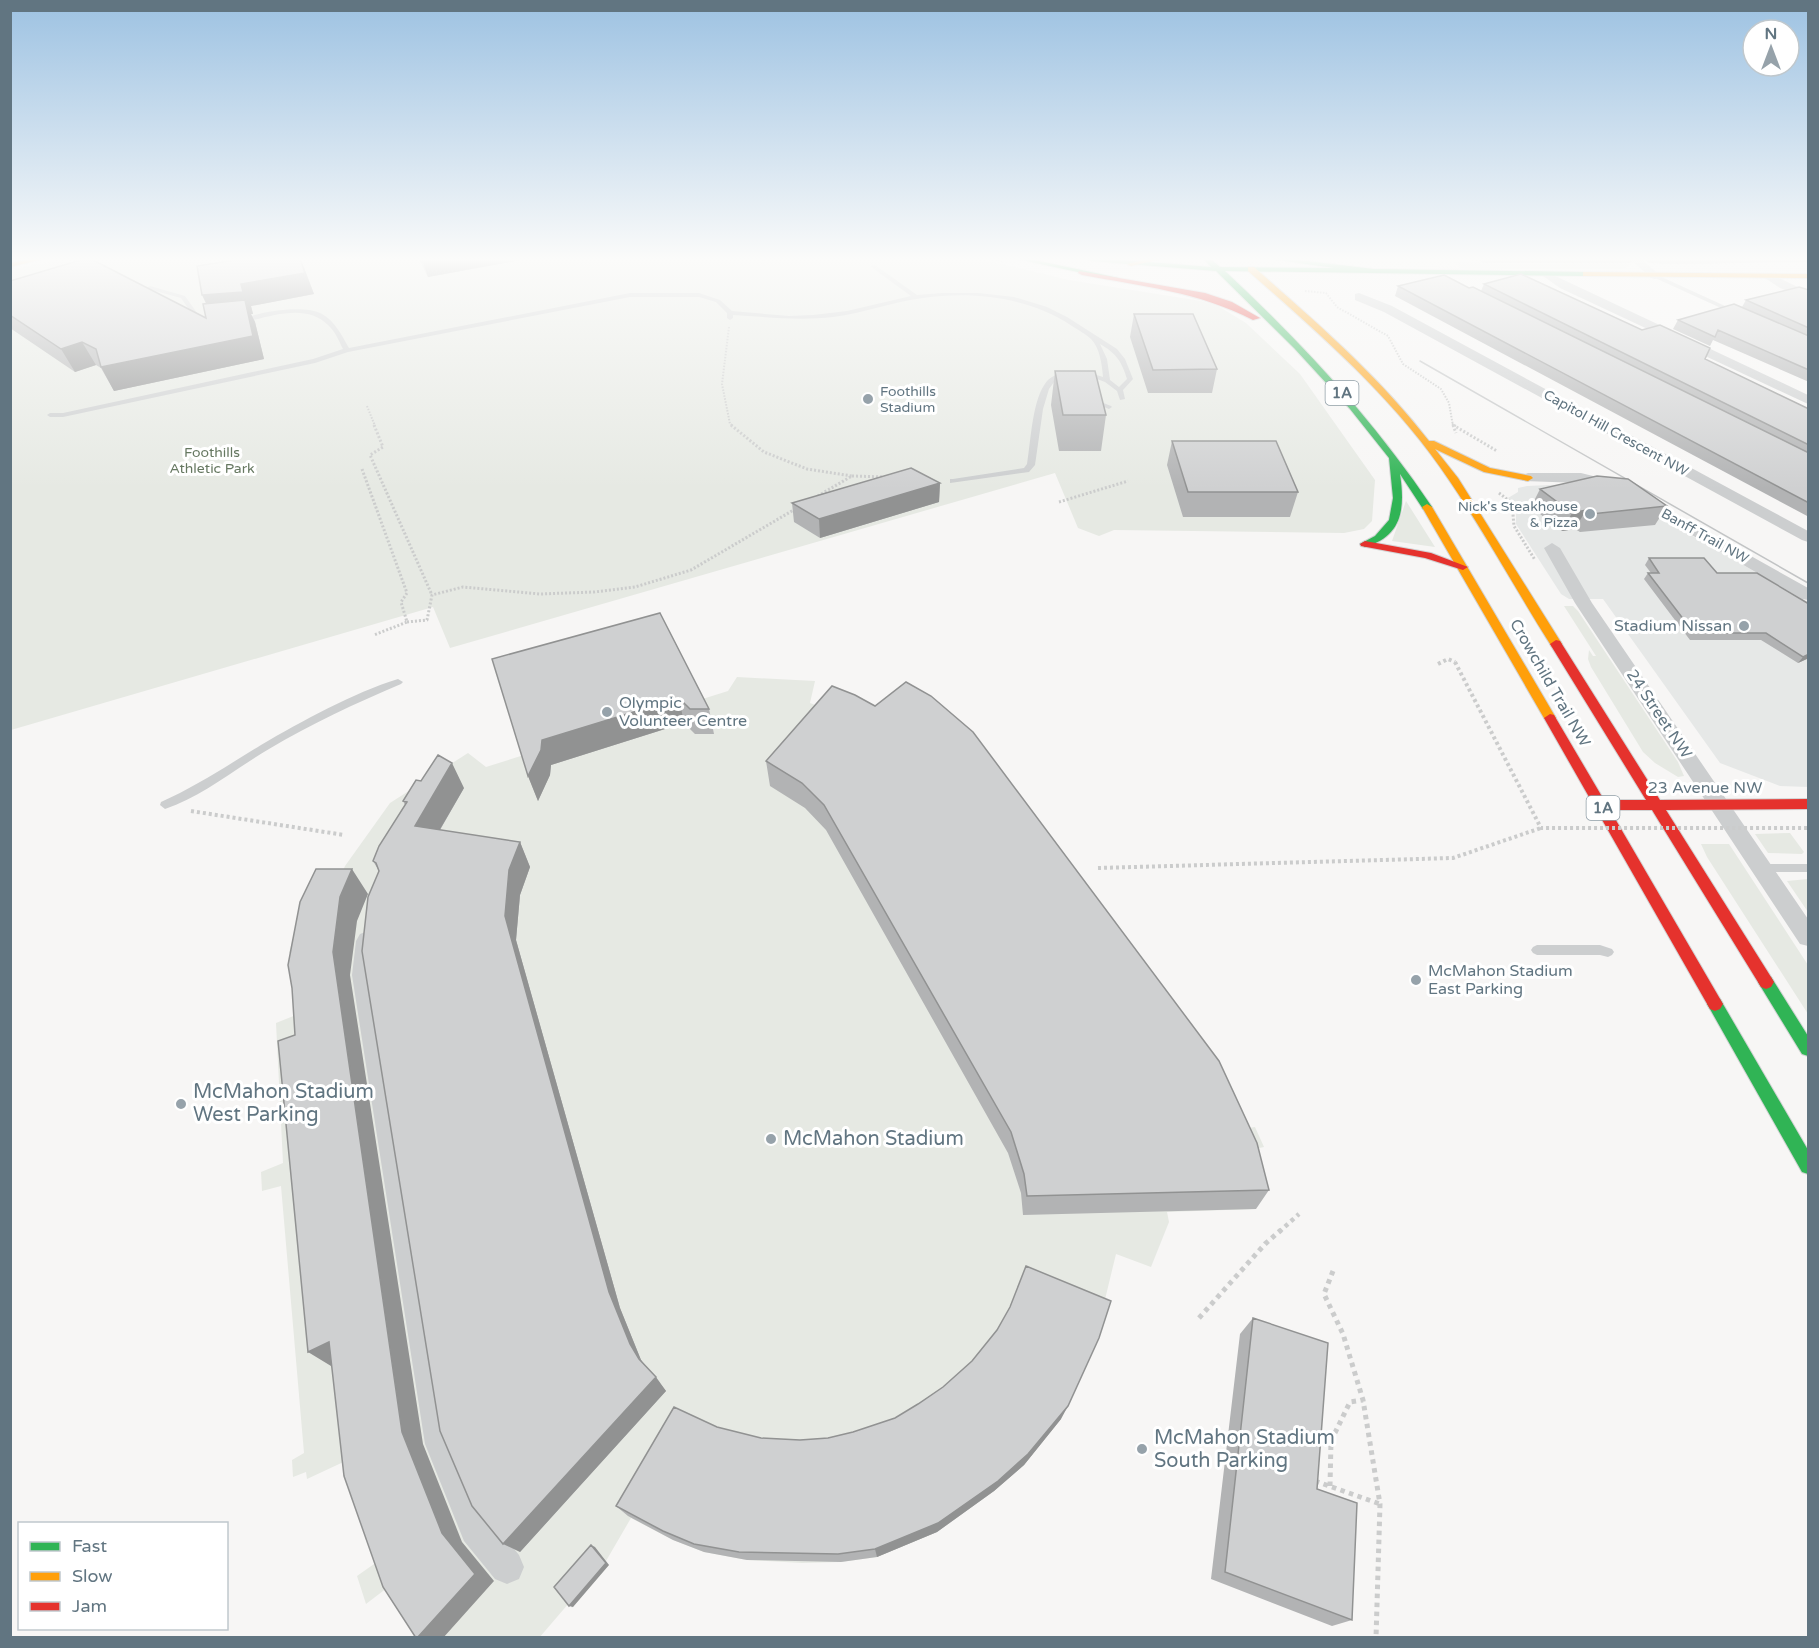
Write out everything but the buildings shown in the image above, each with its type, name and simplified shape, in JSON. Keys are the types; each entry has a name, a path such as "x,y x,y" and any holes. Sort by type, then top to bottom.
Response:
{"main road":[{"name":"Crowchild Trail NW","path":"1290,336 1350,402 1392,454 1463,567 1809,1166"},
{"name":"Crowchild Trail NW","path":"1328,336 1426,440 1483,524 1809,1049"},
{"path":"1426,440 1487,470 1528,478"},
{"path":"1392,454 1397,486 1397,512 1392,529 1383,538 1365,544 1412,550 1446,559 1463,567"},
{"path":"1504,488 1528,478"},
{"path":"1483,524 1487,507"},
{"name":"23 Avenue NW","path":"1601,805 1809,804"}],"street":[{"name":"Capitol Hill Crescent NW","path":"1438,336 1809,537"},
{"path":"1671,336 1809,400"},
{"name":"Banff Trail NW","path":"1528,478 1581,478 1608,484 1628,492 1809,595"},
{"name":"24 Street NW","path":"1552,548 1584,603 1809,938"},
{"path":"374,912 370,921 364,975 441,1444 476,1529 507,1567"}],"lane":[{"path":"338,336 347,350"},
{"path":"50,415 63,415 315,361 347,350 420,336"},
{"path":"1091,336 1111,346 1125,359 1130,379 1120,390"},
{"path":"1095,339 1104,359 1107,381"},
{"path":"953,481 1026,470 1031,465 1040,411 1053,383 1066,372 1079,371 1107,381 1120,390 1122,399"},
{"path":"1082,396 1109,407"},
{"path":"165,805 195,792 266,747 342,704 398,682"},
{"path":"1761,868 1809,868"},
{"path":"1537,950 1608,952"}],"path":[{"path":"728,336 722,384 730,424 764,452 807,469 852,476 892,477"},
{"path":"1388,336 1393,342 1397,357 1403,364 1444,392 1450,403 1452,423 1457,436"},
{"path":"367,406 383,447 370,455 432,595 427,620 407,622 374,636"},
{"path":"1452,423 1506,456"},
{"path":"362,469 407,592 400,602 407,622"},
{"path":"812,499 852,476"},
{"path":"1059,502 1128,481"},
{"path":"432,595 463,587 540,594 594,592 635,587 690,570 802,505"},
{"path":"1438,664 1448,659 1455,662 1541,828"},
{"path":"213,816 344,835"},
{"path":"1098,868 1453,858 1541,828 1809,828"},
{"path":"1199,1318 1265,1245 1299,1214"},
{"path":"1333,1271 1324,1294 1343,1334 1363,1400 1380,1504 1376,1638"},
{"path":"1330,1486 1331,1441 1350,1402 1363,1400"},
{"path":"1311,1479 1380,1504"}],"shaded area":[{"path":"1571,484 1633,502 1808,602 1808,787 1780,786 1720,763 1603,599 1569,599 1561,594 1516,524 1516,506 1508,498 1518,492 1518,488 1527,486"}],"green space":[{"name":"Foothills Athletic Park","path":"10,336 1260,336 1300,374 1375,480 1372,521 1364,529 1344,533 1114,530 1099,536 1078,528 1055,473 450,648 433,607 11,730"},
{"path":"1406,501 1435,547 1392,541"},
{"path":"1564,606 1573,606 1578,611 1678,762 1684,776 1678,777 1655,763 1643,752 1591,667 1588,659 1589,650 1593,656 1596,656"},
{"name":"McMahon Stadium","path":"737,677 815,681 810,703 857,720 1230,1131 1255,1127 1264,1147 1240,1152 1245,1163 1256,1209 1167,1212 1169,1222 1151,1267 1116,1254 1092,1353 1061,1419 1024,1465 994,1491 937,1532 877,1557 841,1562 802,1563 747,1560 704,1552 673,1540 631,1518 606,1561 609,1565 572,1608 569,1603 539,1638 435,1637 400,1578 366,1604 357,1576 391,1552 352,1458 307,1479 306,1472 293,1477 292,1460 304,1453 281,1186 262,1191 261,1172 283,1163 276,1023 311,1009 313,949 289,953 293,938 316,935 345,866 390,803 468,753 486,767 728,691"},
{"path":"1790,833 1804,852 1802,854 1768,853 1755,834"},
{"path":"1701,844 1729,844 1808,965 1808,1014 1707,857"},
{"path":"1808,879 1808,912 1787,881"}],"tram line":[{"path":"1420,361 1808,583"}],"traffic: fast":[{"path":"1287,336 1353,407 1404,472 1427,507"},
{"path":"1365,544 1379,538 1394,520 1398,498 1393,459"},
{"path":"1766,982 1808,1049"},
{"path":"1715,1004 1808,1166"}],"traffic: slow":[{"path":"1327,336 1375,382 1453,478 1556,644"},
{"path":"1431,443 1487,470 1528,478"},
{"path":"1427,507 1550,718"}],"traffic: jam":[{"path":"1365,544 1427,555 1463,567"},
{"path":"1556,644 1766,982"},
{"path":"1550,718 1715,1004"},
{"path":"1601,805 1808,804"}],"place":[{"name":"Foothills Stadium","path":"868,399"},
{"name":"Nick's Steakhouse & Pizza","path":"1590,514"},
{"name":"Stadium Nissan","path":"1744,626"},
{"name":"Olympic Volunteer Centre","path":"607,712"},
{"name":"McMahon Stadium East Parking","path":"1416,980"},
{"name":"McMahon Stadium West Parking","path":"181,1104"},
{"name":"McMahon Stadium","path":"771,1139"},
{"name":"McMahon Stadium South Parking","path":"1142,1449"}]}
